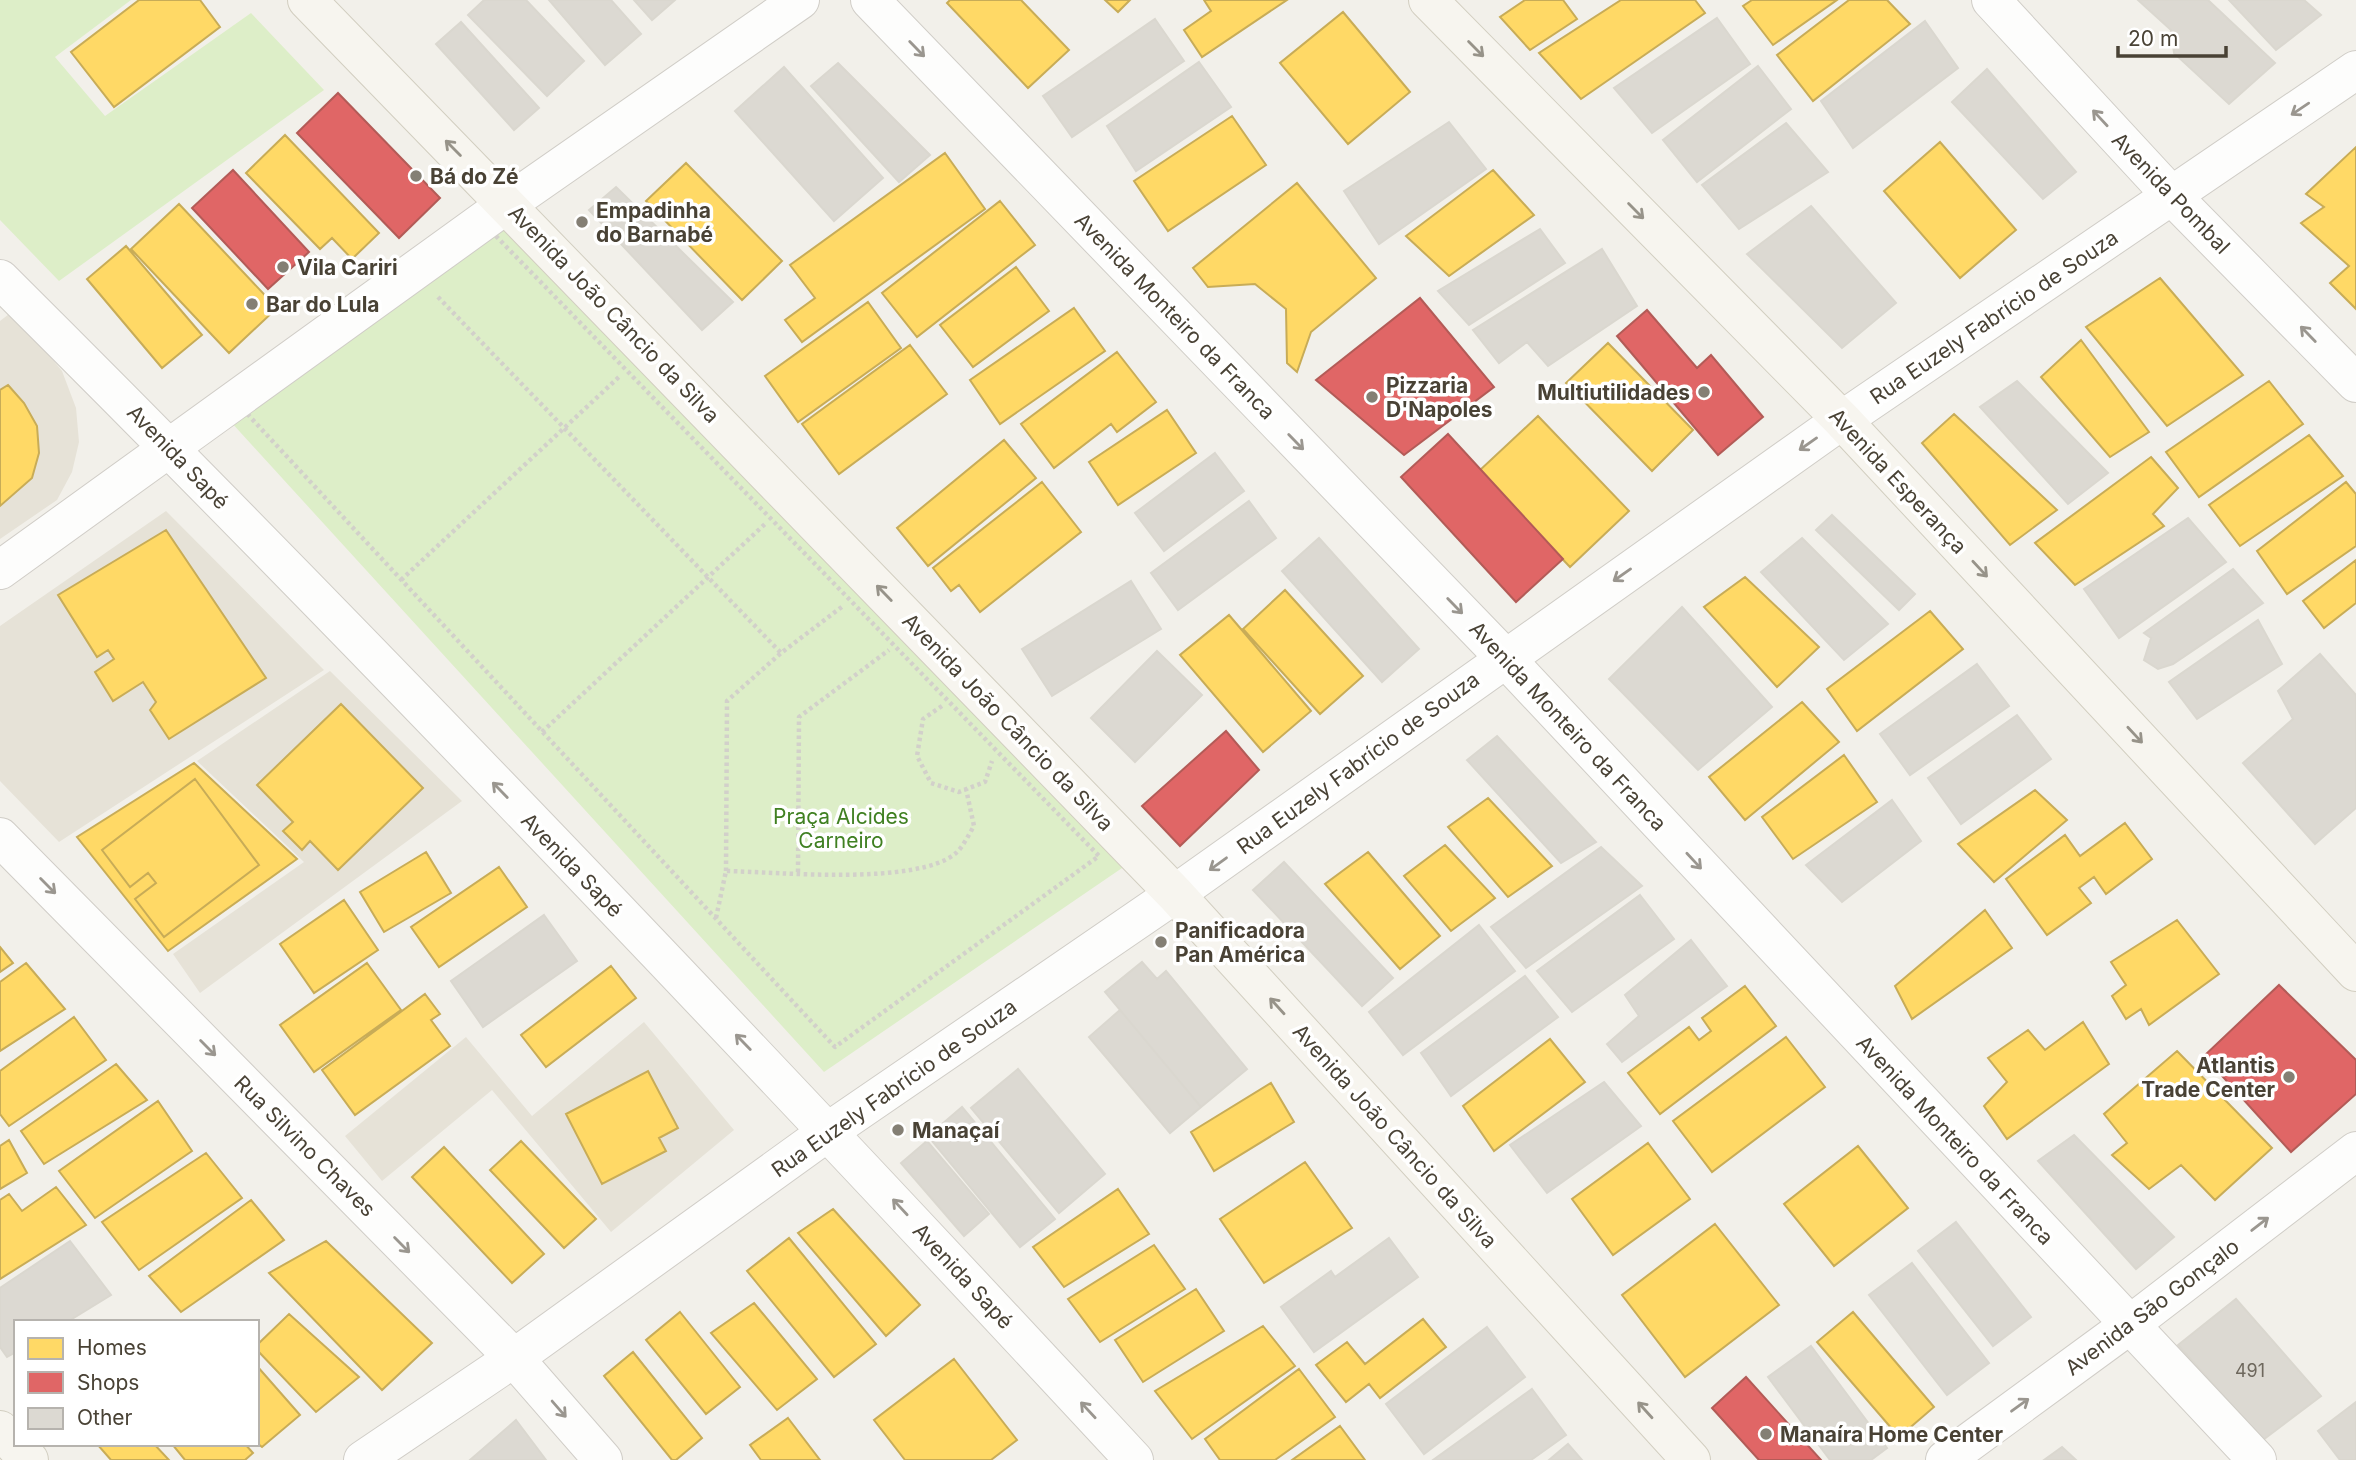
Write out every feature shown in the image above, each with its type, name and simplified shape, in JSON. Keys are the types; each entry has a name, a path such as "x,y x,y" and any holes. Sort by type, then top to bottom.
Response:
{"main road":[{"name":"Avenida João Câncio da Silva","path":"307,0 1175,894 1691,1460"},
{"name":"Avenida Esperança","path":"1428,0 1842,420 2356,972"},
{"path":"0,1430 14,1444"},
{"path":"15,1446 29,1460"}],"street":[{"path":"0,570 507,204 800,0"},
{"name":"Avenida Monteiro da Franca","path":"870,0 1505,658 2128,1326 2257,1460"},
{"name":"Avenida Pombal","path":"1991,0 2172,196 2356,383"},
{"name":"Rua Euzely Fabrício de Souza","path":"363,1460 514,1359 829,1131 1175,894 1842,420 2356,70"},
{"name":"Avenida Sapé","path":"0,279 170,448 829,1131 1134,1460"},
{"name":"Rua Silvino Chaves","path":"0,837 514,1359 603,1460"},
{"name":"Avenida São Gonçalo","path":"1945,1460 2128,1326 2356,1151"}],"path":[{"path":"491,231 1099,856 835,1047 240,406 418,276 491,231"},
{"path":"418,276 428,286"},
{"path":"438,296 781,653"},
{"path":"401,580 562,427 626,371"},
{"path":"542,732 771,519"},
{"path":"716,918 726,872 727,701 781,653 851,600"},
{"path":"798,872 799,717 895,646"},
{"path":"949,702 923,719 917,756 931,783 959,792 985,782 996,750"},
{"path":"726,872 888,873 921,869 956,853 974,826 966,789"}],"shaded area":[{"path":"13,311 62,371 76,408 79,442 72,472 57,500 0,539 0,321"},
{"path":"166,511 324,670 59,842 0,781 0,626"},
{"path":"330,671 462,801 200,993 173,954 304,862 197,761"},
{"path":"644,1022 734,1130 611,1232 492,1090 382,1181 345,1136 466,1037 532,1116"}],"green space":[{"path":"0,0 131,0 55,57 105,116 251,13 324,90 59,281 0,220"},
{"name":"Praça Alcides Carneiro","path":"491,215 1125,866 824,1072 220,410"}],"building: Homes":[{"path":"139,0 200,0 220,27 114,107 71,52"},
{"path":"950,0 1021,0 1069,50 1028,88 947,3"},
{"path":"1105,0 1130,0 1118,12"},
{"path":"1204,0 1287,0 1202,57 1184,30 1211,11"},
{"path":"1525,0 1563,0 1577,19 1530,50 1500,17"},
{"path":"1621,0 1695,0 1705,13 1581,99 1539,53"},
{"path":"1752,0 1837,0 1773,45 1743,6"},
{"path":"1849,0 1887,0 1910,24 1813,101 1777,55"},
{"path":"1343,12 1410,92 1348,144 1280,63"},
{"path":"1232,116 1266,165 1168,231 1134,181"},
{"path":"285,135 379,233 352,259 332,238 320,249 246,173"},
{"path":"1940,142 2016,230 1960,278 1884,191"},
{"path":"2356,147 2356,309 2330,283 2349,266 2301,223 2324,207 2306,194"},
{"path":"945,153 985,209 802,342 785,320 815,298 790,265"},
{"path":"686,163 782,261 742,300 646,201"},
{"path":"1493,170 1534,215 1449,276 1406,236"},
{"path":"1297,183 1376,278 1311,332 1297,372 1287,363 1286,309 1255,284 1208,287 1193,268"},
{"path":"1000,201 1035,245 917,337 882,293"},
{"path":"179,204 277,308 229,353 131,249"},
{"path":"126,246 202,335 162,368 87,279"},
{"path":"1016,267 1049,311 973,367 940,325"},
{"path":"2160,278 2243,375 2167,426 2086,327"},
{"path":"868,302 901,348 798,422 765,376"},
{"path":"1074,308 1105,351 1000,424 970,380"},
{"path":"2081,340 2149,432 2110,457 2041,377"},
{"path":"1608,343 1693,430 1652,471 1566,383"},
{"path":"910,345 947,394 839,474 802,424"},
{"path":"1117,352 1156,402 1117,432 1111,424 1054,468 1021,424"},
{"path":"2269,381 2303,424 2199,497 2166,452"},
{"path":"8,385 24,403 37,426 39,453 32,478 0,506 0,390"},
{"path":"1167,410 1196,453 1118,505 1089,462"},
{"path":"1954,414 2057,510 2010,545 1922,443"},
{"path":"1538,416 1629,511 1570,567 1479,471"},
{"path":"2309,435 2343,476 2240,546 2209,505"},
{"path":"1004,440 1036,478 928,566 897,528"},
{"path":"2151,457 2178,488 2153,514 2164,526 2075,585 2035,543"},
{"path":"1042,482 1081,532 980,612 959,585 951,591 933,568"},
{"path":"2346,482 2356,494 2356,546 2287,594 2257,551"},
{"path":"166,530 266,678 169,739 150,710 156,702 143,682 113,701 95,672 114,659 108,650 97,657 58,595"},
{"path":"2356,560 2356,603 2324,628 2303,601"},
{"path":"1745,577 1819,647 1777,687 1704,607"},
{"path":"1285,590 1363,676 1320,714 1243,629"},
{"path":"1930,611 1963,649 1857,731 1827,689"},
{"path":"1229,615 1311,711 1263,752 1180,655"},
{"path":"1802,702 1839,742 1745,820 1709,777"},
{"path":"341,704 423,788 338,870 310,841 302,850 283,831 293,822 257,785"},
{"path":"1844,755 1877,802 1793,859 1762,817"},
{"path":"194,763 297,859 168,951 77,837"},
{"path":"195,779 259,865 164,937 135,899 156,883 148,873 130,887 102,850"},
{"path":"2035,790 2067,820 1994,882 1958,844"},
{"path":"1488,798 1552,866 1508,897 1448,827"},
{"path":"2125,823 2152,859 2106,894 2094,877 2079,888 2091,903 2047,935 2006,879 2065,835 2080,856"},
{"path":"1445,845 1495,898 1451,931 1404,876"},
{"path":"426,852 451,893 384,932 360,892"},
{"path":"1368,852 1440,936 1400,969 1325,884"},
{"path":"499,867 527,907 439,967 411,927"},
{"path":"344,900 378,950 314,993 280,944"},
{"path":"1985,910 2012,948 1912,1019 1895,986"},
{"path":"2177,920 2219,974 2149,1025 2141,1009 2126,1019 2112,996 2126,985 2111,962"},
{"path":"0,947 13,963 0,972"},
{"path":"26,963 65,1009 0,1051 0,982"},
{"path":"367,963 401,1010 314,1072 280,1025"},
{"path":"611,966 636,998 546,1067 521,1035"},
{"path":"1745,986 1776,1026 1660,1114 1628,1073 1689,1027 1699,1040 1711,1031 1702,1018"},
{"path":"425,994 440,1014 431,1020 450,1046 355,1115 322,1070"},
{"path":"74,1017 106,1060 9,1126 0,1114 0,1071"},
{"path":"2083,1022 2109,1064 2007,1139 1984,1106 2007,1082 1988,1058 2028,1030 2045,1050"},
{"path":"1786,1037 1825,1087 1712,1172 1673,1121"},
{"path":"1550,1039 1585,1082 1494,1151 1463,1106"},
{"path":"2177,1051 2272,1148 2215,1200 2181,1165 2149,1189 2112,1155 2127,1143 2104,1114"},
{"path":"116,1064 147,1100 44,1164 21,1131"},
{"path":"648,1071 678,1128 659,1138 666,1151 602,1184 566,1114"},
{"path":"1271,1083 1294,1122 1214,1171 1191,1132"},
{"path":"158,1101 192,1151 95,1218 59,1171"},
{"path":"9,1140 27,1173 0,1189 0,1146"},
{"path":"521,1141 596,1219 564,1248 490,1170"},
{"path":"1648,1143 1690,1199 1613,1255 1572,1199"},
{"path":"1858,1146 1908,1208 1834,1266 1784,1204"},
{"path":"444,1147 544,1254 512,1283 412,1177"},
{"path":"206,1153 242,1198 139,1270 102,1222"},
{"path":"1305,1162 1352,1228 1264,1283 1220,1219"},
{"path":"56,1187 86,1225 0,1279 0,1200 9,1194 22,1211"},
{"path":"1118,1189 1149,1234 1064,1287 1033,1247"},
{"path":"251,1200 284,1240 181,1312 149,1276"},
{"path":"833,1209 920,1305 886,1336 798,1233"},
{"path":"1715,1224 1779,1305 1685,1377 1622,1295"},
{"path":"789,1238 876,1344 834,1377 747,1271"},
{"path":"326,1241 432,1343 382,1390 269,1273"},
{"path":"1154,1245 1185,1289 1100,1342 1068,1299"},
{"path":"1196,1289 1224,1331 1143,1382 1115,1340"},
{"path":"754,1303 817,1379 777,1410 711,1333"},
{"path":"680,1312 740,1387 706,1414 646,1340"},
{"path":"1853,1312 1934,1407 1899,1437 1817,1342"},
{"path":"289,1314 359,1377 316,1412 259,1352 259,1343"},
{"path":"1423,1319 1446,1347 1380,1398 1369,1384 1346,1402 1316,1365 1347,1342 1365,1364"},
{"path":"1263,1326 1295,1366 1192,1439 1155,1391"},
{"path":"633,1352 702,1438 676,1460 672,1460 604,1376"},
{"path":"954,1359 1017,1440 991,1460 905,1460 874,1420"},
{"path":"259,1368 300,1415 262,1447 259,1445"},
{"path":"1299,1369 1335,1417 1275,1460 1220,1460 1205,1439"},
{"path":"788,1418 820,1460 761,1460 750,1445"},
{"path":"1340,1426 1365,1460 1292,1460"},
{"path":"99,1446 156,1446 169,1460 111,1460"},
{"path":"174,1446 247,1446 253,1453 245,1460 185,1460"}],"building: Shops":[{"path":"338,93 440,198 399,238 297,133"},
{"path":"233,170 309,252 268,289 192,208"},
{"path":"1420,298 1494,387 1404,455 1316,380"},
{"name":"Multiutilidades","path":"1647,310 1697,368 1711,355 1763,417 1718,455 1617,336"},
{"path":"1448,434 1563,559 1516,602 1401,477"},
{"path":"1226,731 1259,770 1180,846 1142,806"},
{"name":"Atlantis Trade Center","path":"2279,985 2356,1060 2356,1094 2291,1152 2204,1056"},
{"name":"Manaíra Home Center","path":"1746,1377 1821,1460 1759,1460 1712,1408"}],"building: Other":[{"path":"484,0 526,0 584,61 547,96 468,15"},
{"path":"549,0 611,0 641,34 605,65"},
{"path":"634,0 675,0 652,20"},
{"path":"2138,0 2208,0 2275,63 2229,104 2174,53 2171,30"},
{"path":"2229,0 2304,0 2321,15 2276,50"},
{"path":"1717,18 1750,64 1652,133 1614,88"},
{"path":"1155,19 1184,61 1072,137 1043,96"},
{"path":"1925,21 1958,68 1853,148 1821,101"},
{"path":"461,22 539,108 514,130 436,44"},
{"path":"1199,62 1231,107 1136,171 1107,126"},
{"path":"838,63 930,155 899,182 811,86"},
{"path":"1758,66 1791,109 1697,182 1663,140"},
{"path":"784,67 883,178 834,221 735,111"},
{"path":"1987,69 2076,172 2043,199 1952,102"},
{"path":"1449,122 1486,169 1379,244 1344,191"},
{"path":"1786,123 1828,172 1739,229 1702,185"},
{"path":"616,187 733,302 702,330 589,210"},
{"path":"1811,206 1896,303 1842,348 1747,254"},
{"path":"1540,229 1565,263 1469,325 1438,291"},
{"path":"1602,249 1637,306 1548,366 1527,342 1499,363 1473,330"},
{"path":"2017,381 2108,473 2068,504 1980,407"},
{"path":"1215,453 1244,491 1164,551 1135,513"},
{"path":"1249,501 1276,538 1178,610 1151,573"},
{"path":"1832,515 1915,594 1899,610 1816,530"},
{"path":"2188,518 2226,562 2119,638 2084,589"},
{"path":"1319,538 1419,649 1382,682 1282,571"},
{"path":"1802,538 1888,624 1844,660 1761,572"},
{"path":"2233,569 2263,603 2173,664 2158,669 2144,660 2151,638 2144,633"},
{"path":"1131,581 1161,629 1052,696 1022,649"},
{"path":"1682,607 1772,707 1698,770 1609,679"},
{"path":"2258,620 2282,664 2197,719 2169,682"},
{"path":"1157,651 1202,695 1135,762 1091,718"},
{"path":"2320,654 2356,695 2356,808 2315,844 2243,763 2293,719 2278,691"},
{"path":"1977,664 2009,706 1910,775 1880,734"},
{"path":"2017,715 2051,759 1961,824 1928,778"},
{"path":"1497,736 1596,842 1561,863 1467,760"},
{"path":"1892,800 1921,841 1842,902 1806,865"},
{"path":"1601,847 1642,886 1526,968 1491,927"},
{"path":"1284,862 1393,978 1362,1006 1253,890"},
{"path":"1640,895 1674,939 1572,1012 1537,971"},
{"path":"544,915 577,961 483,1027 451,981"},
{"path":"1479,925 1515,971 1403,1055 1369,1012"},
{"path":"1691,940 1727,986 1622,1062 1607,1044 1639,1016 1625,995"},
{"path":"1142,962 1157,979 1166,971 1247,1069 1201,1107 1105,992"},
{"path":"1525,976 1558,1017 1451,1096 1421,1053"},
{"path":"1120,1010 1201,1107 1170,1133 1089,1037"},
{"path":"1018,1069 1105,1174 1059,1213 971,1108"},
{"path":"1604,1082 1641,1126 1547,1193 1510,1145"},
{"path":"962,1107 1055,1219 1020,1247 928,1136"},
{"path":"2074,1135 2174,1237 2136,1269 2038,1161"},
{"path":"927,1141 989,1214 964,1236 901,1163"},
{"path":"1956,1222 2031,1317 1993,1346 1918,1251"},
{"path":"1389,1238 1418,1277 1314,1352 1281,1307 1331,1271 1335,1277"},
{"path":"70,1241 111,1295 70,1320 14,1320 14,1353 7,1357 0,1347 0,1288"},
{"path":"1912,1263 1989,1363 1947,1395 1869,1295"},
{"path":"2236,1299 2321,1396 2263,1440 2178,1345"},
{"path":"1487,1327 1525,1377 1424,1454 1386,1404"},
{"path":"1811,1346 1887,1448 1871,1460 1830,1460 1768,1377"},
{"path":"1532,1389 1566,1435 1531,1460 1433,1460"},
{"path":"2356,1402 2356,1460 2340,1460 2318,1431"},
{"path":"516,1420 546,1460 470,1460"},
{"path":"1568,1444 1582,1460 1549,1460"},
{"path":"2062,1447 2076,1460 2044,1460"}],"place":[{"name":"Bá do Zé","path":"416,176"},
{"name":"Empadinha do Barnabé","path":"582,222"},
{"name":"Vila Cariri","path":"283,267"},
{"name":"Bar do Lula","path":"252,304"},
{"name":"Multiutilidades","path":"1704,392"},
{"name":"Pizzaria D'Napoles","path":"1372,397"},
{"name":"Panificadora Pan América","path":"1161,942"},
{"name":"Atlantis Trade Center","path":"2289,1077"},
{"name":"Manaçaí","path":"898,1130"},
{"name":"Manaíra Home Center","path":"1766,1434"}]}
